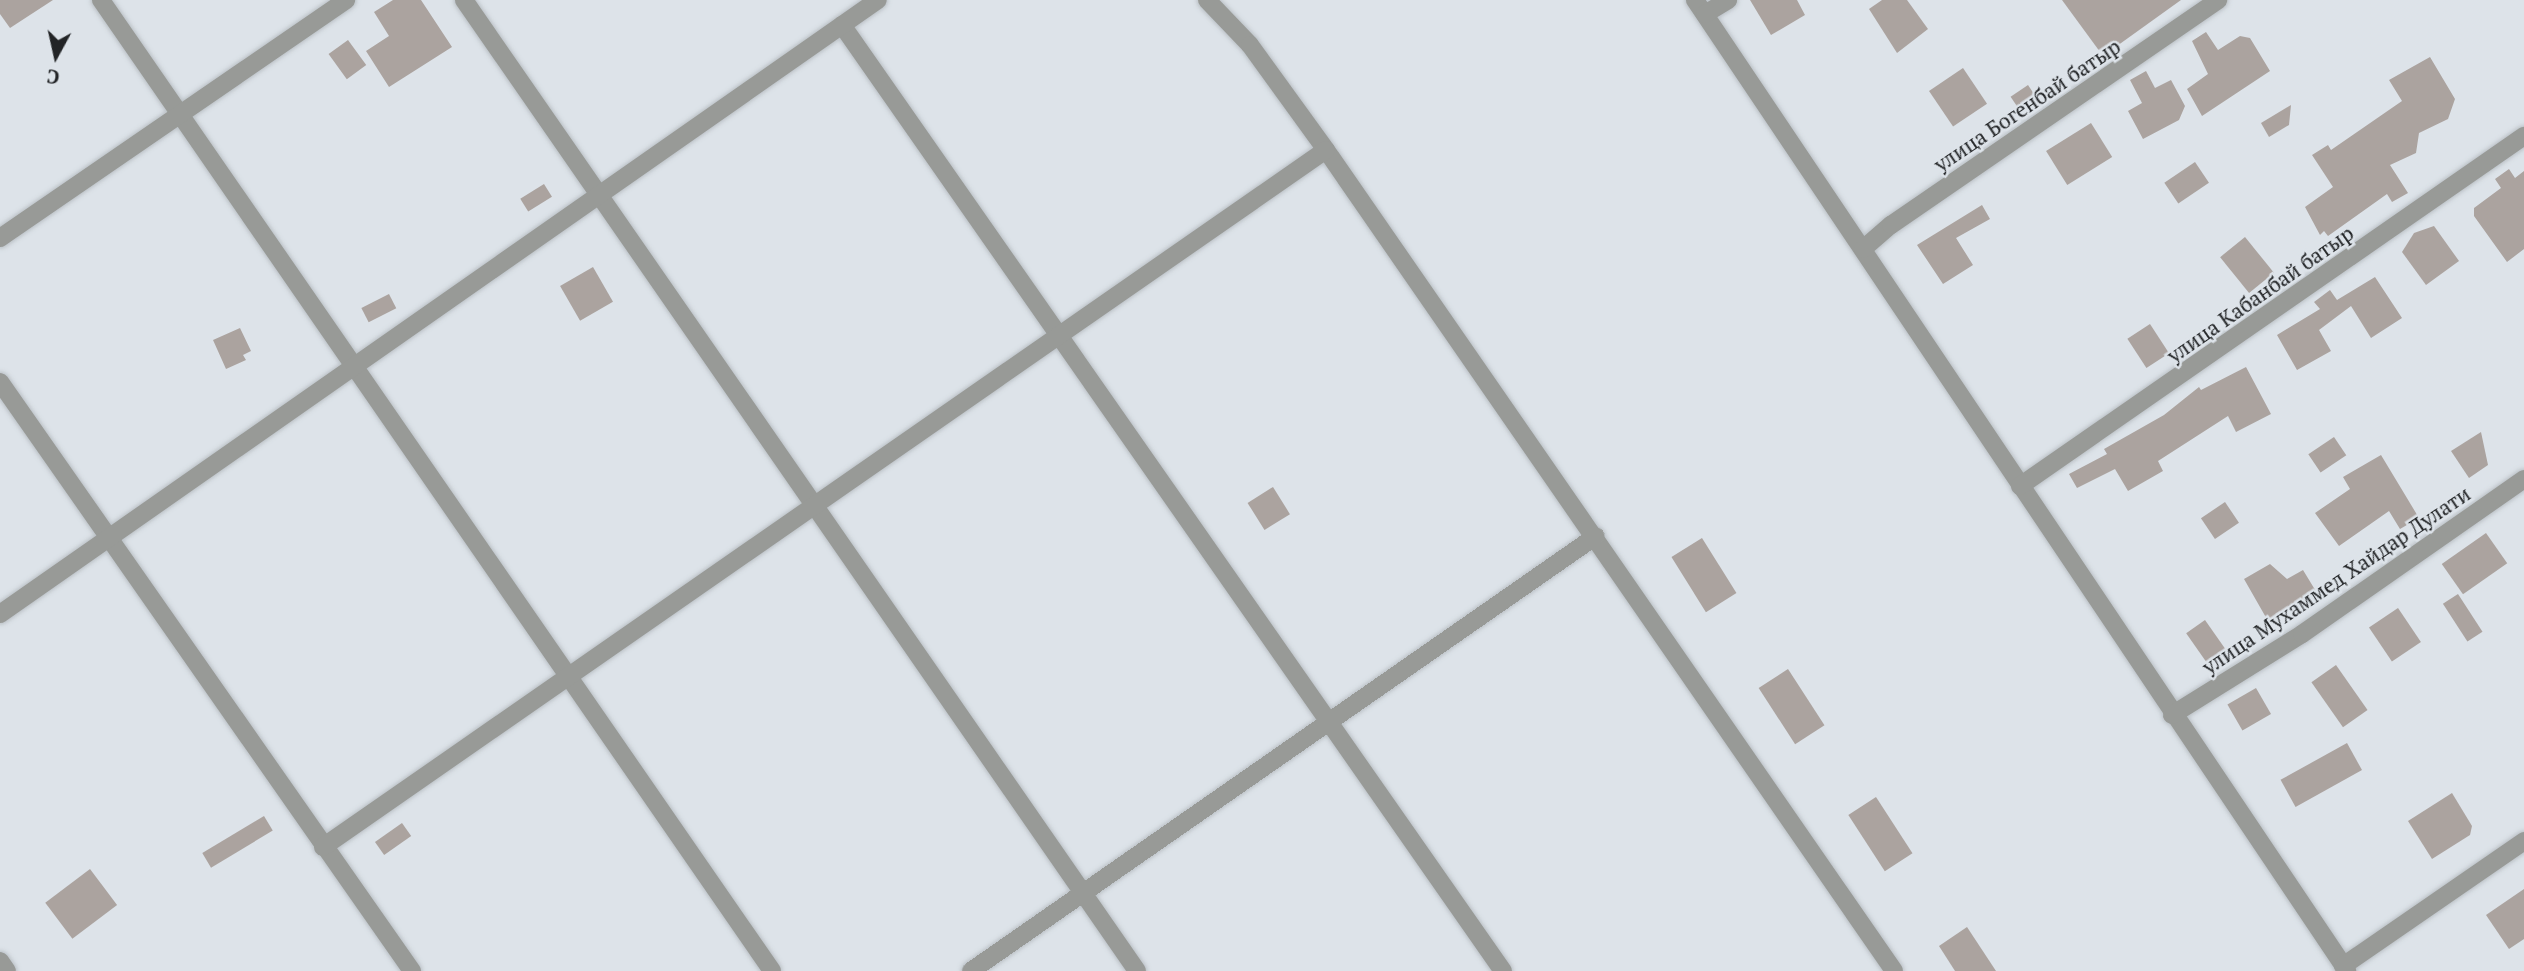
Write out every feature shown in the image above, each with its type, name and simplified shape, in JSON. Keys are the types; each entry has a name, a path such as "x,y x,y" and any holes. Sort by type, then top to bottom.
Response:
{"street":[{"path":"101,0 572,676 772,971"},
{"path":"0,238 346,0"},
{"path":"464,0 1137,971"},
{"path":"0,614 878,0"},
{"path":"1207,0 1250,45 1326,150 1596,536 1894,971"},
{"path":"1728,0 1700,7 2172,715 2345,968 2524,841"},
{"name":"улица Богенбай батыр","path":"1863,249 1891,225 2218,0"},
{"path":"842,25 1062,336 1326,723 1503,971"},
{"name":"улица Кабанбай батыр","path":"2020,486 2524,136"},
{"path":"323,847 1326,150"},
{"path":"0,382 412,971"},
{"name":"улица Мухаммед Хайдар Дулати","path":"2172,715 2302,634 2524,479"},
{"path":"971,971 1084,895 1596,536"},
{"path":"0,961 7,971"}],"building":[{"path":"0,0 53,0 10,28 0,14"},
{"path":"393,0 421,0 452,47 389,87 366,51 389,36 374,12"},
{"path":"1750,0 1797,0 1805,15 1771,35"},
{"path":"1882,0 1907,0 1928,29 1897,53 1869,9"},
{"path":"2062,0 2181,0 2103,56"},
{"path":"2206,32 2218,50 2240,36 2250,38 2270,71 2202,116 2187,89 2208,74 2192,41"},
{"path":"348,40 366,65 347,79 329,54"},
{"path":"2430,57 2455,99 2448,119 2419,133 2416,153 2390,165 2408,193 2392,202 2387,194 2328,236 2324,231 2320,235 2305,207 2333,187 2312,155 2328,145 2331,150 2402,101 2389,80"},
{"path":"1963,68 1987,104 1953,127 1929,91"},
{"path":"2146,71 2155,88 2171,80 2185,106 2179,120 2143,139 2128,111 2142,103 2130,80"},
{"path":"2028,85 2041,104 2023,116 2011,97"},
{"path":"2291,105 2289,125 2269,137 2261,123"},
{"path":"2091,123 2112,157 2067,185 2046,151"},
{"path":"2195,162 2209,183 2178,203 2164,183"},
{"path":"2509,169 2515,178 2524,171 2524,249 2507,262 2474,216 2474,208 2501,188 2495,179"},
{"path":"544,184 552,197 528,212 520,199"},
{"path":"1982,205 1990,219 1956,238 1973,265 1943,284 1917,245"},
{"path":"2434,226 2459,261 2426,285 2402,252 2414,233"},
{"path":"2245,237 2274,273 2249,293 2220,257"},
{"path":"593,267 613,302 580,321 560,286"},
{"path":"2375,277 2402,318 2371,338 2351,306 2319,330 2331,351 2297,370 2277,335 2320,309 2314,302 2330,290 2337,300"},
{"path":"389,294 396,308 369,322 361,308"},
{"path":"2150,324 2169,353 2146,368 2127,339"},
{"path":"240,328 251,351 243,355 246,360 226,369 213,340"},
{"path":"2246,367 2271,414 2236,432 2228,416 2158,461 2163,471 2128,491 2115,469 2077,488 2069,474 2107,454 2104,449 2164,415 2199,387 2201,390"},
{"path":"2481,432 2488,465 2469,478 2451,451"},
{"path":"2334,437 2346,455 2321,473 2308,454"},
{"path":"2381,455 2419,518 2400,529 2389,511 2339,546 2315,513 2350,489 2343,477"},
{"path":"1273,487 1290,514 1265,530 1248,503"},
{"path":"2225,502 2239,523 2215,539 2201,518"},
{"path":"2486,533 2507,563 2463,594 2442,564"},
{"path":"1702,538 1736,593 1706,612 1671,557"},
{"path":"2270,564 2287,579 2303,570 2317,593 2268,621 2244,579"},
{"path":"2458,594 2483,632 2467,642 2443,604"},
{"path":"2398,608 2421,642 2392,662 2369,628"},
{"path":"2205,620 2228,653 2209,666 2186,633"},
{"path":"2336,665 2368,710 2343,727 2311,682"},
{"path":"1788,669 1824,725 1795,744 1759,688"},
{"path":"2256,688 2271,714 2242,730 2227,705"},
{"path":"2347,743 2362,770 2296,807 2281,780"},
{"path":"2452,793 2472,826 2470,835 2432,859 2408,821"},
{"path":"1876,797 1912,853 1885,871 1848,815"},
{"path":"264,816 273,831 211,868 202,853"},
{"path":"402,823 411,836 384,855 375,842"},
{"path":"90,869 117,905 72,939 45,903"},
{"path":"2524,889 2524,939 2509,949 2486,915"},
{"path":"1967,927 1996,971 1955,971 1939,946"}]}
